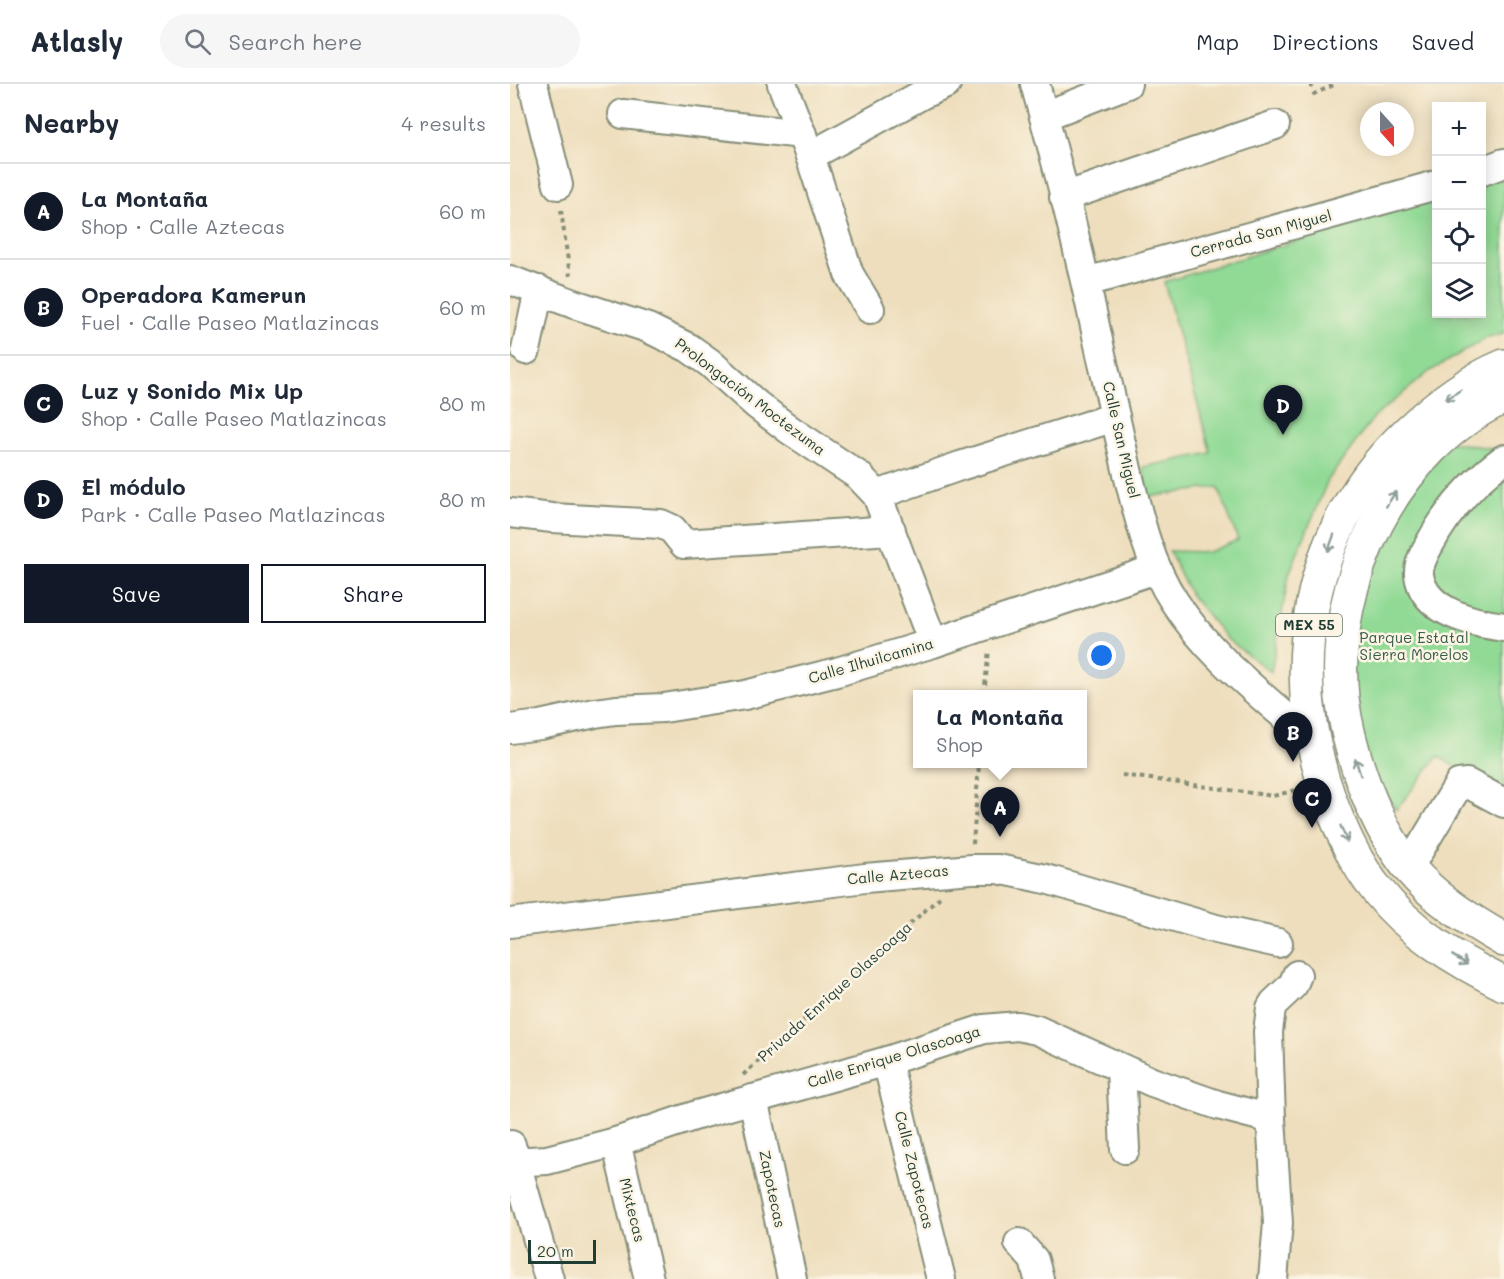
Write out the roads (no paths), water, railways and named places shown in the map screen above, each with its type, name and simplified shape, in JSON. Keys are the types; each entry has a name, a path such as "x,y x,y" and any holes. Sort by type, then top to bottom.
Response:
{"highway":[{"name":"MEX 55","path":"1504,366 1473,382 1422,418 1394,444 1366,479 1338,524 1319,581 1310,619 1306,658 1306,689 1312,740 1320,772 1346,840 1359,864 1376,889 1418,933 1471,967 1504,984"},
{"name":"MEX 55","path":"1504,398 1477,412 1456,427 1426,454 1387,505 1371,535 1350,598 1341,664 1342,699 1359,772 1372,805 1390,839 1408,867 1419,879 1446,902 1504,940"}],"street":[{"path":"533,84 558,185"},
{"path":"782,84 806,145 849,274 870,309"},
{"path":"622,114 806,145 946,84"},
{"name":"Calle San Miguel","path":"1035,84 1086,282 1139,519 1156,569 1174,602 1200,635 1231,667 1312,740"},
{"path":"1044,116 1127,84"},
{"path":"1064,197 1275,125"},
{"path":"1486,170 1504,163"},
{"name":"Cerrada San Miguel","path":"1086,282 1432,186"},
{"name":"Prolongación Moctezuma","path":"510,280 648,328 689,348 790,430 859,476 877,495"},
{"path":"526,350 539,290"},
{"path":"933,643 877,495 1115,417"},
{"path":"1504,459 1480,478 1452,507 1438,528 1419,567 1419,576 1431,598 1440,606 1459,616 1483,624 1504,627"},
{"path":"510,513 552,518 662,524 672,529 684,544 891,530"},
{"name":"Calle Ilhuilcamina","path":"510,729 616,710 664,708 745,695 837,672 933,643 1156,569"},
{"path":"1408,867 1459,784 1467,783 1504,802"},
{"name":"Calle Aztecas","path":"510,922 770,888 864,878 998,869 1046,879 1216,929 1278,943"},
{"path":"1273,1279 1278,1222 1268,1032 1271,1008 1276,1000 1293,986 1297,975"},
{"name":"Calle Enrique Olascoaga","path":"512,1156 547,1160 616,1142 747,1087 887,1061 984,1029 1018,1026 1045,1034 1121,1069 1218,1105 1271,1119"},
{"name":"Calle Zapotecas","path":"887,1061 941,1279"},
{"path":"1121,1069 1125,1149"},
{"name":"Zapotecas","path":"747,1087 792,1279"},
{"name":"Mixtecas","path":"616,1142 649,1279"},
{"path":"512,1156 549,1279"},
{"path":"1019,1243 1034,1260 1038,1279"}],"place":[{"name":"El módulo","path":"1283,435"},
{"name":"Operadora Kamerun","path":"1293,762"},
{"name":"Luz y Sonido Mix Up","path":"1312,828"},
{"name":"La Montaña","path":"1000,837"}],"park label":[{"name":"Parque Estatal Sierra Morelos","path":"1414,646"}]}
